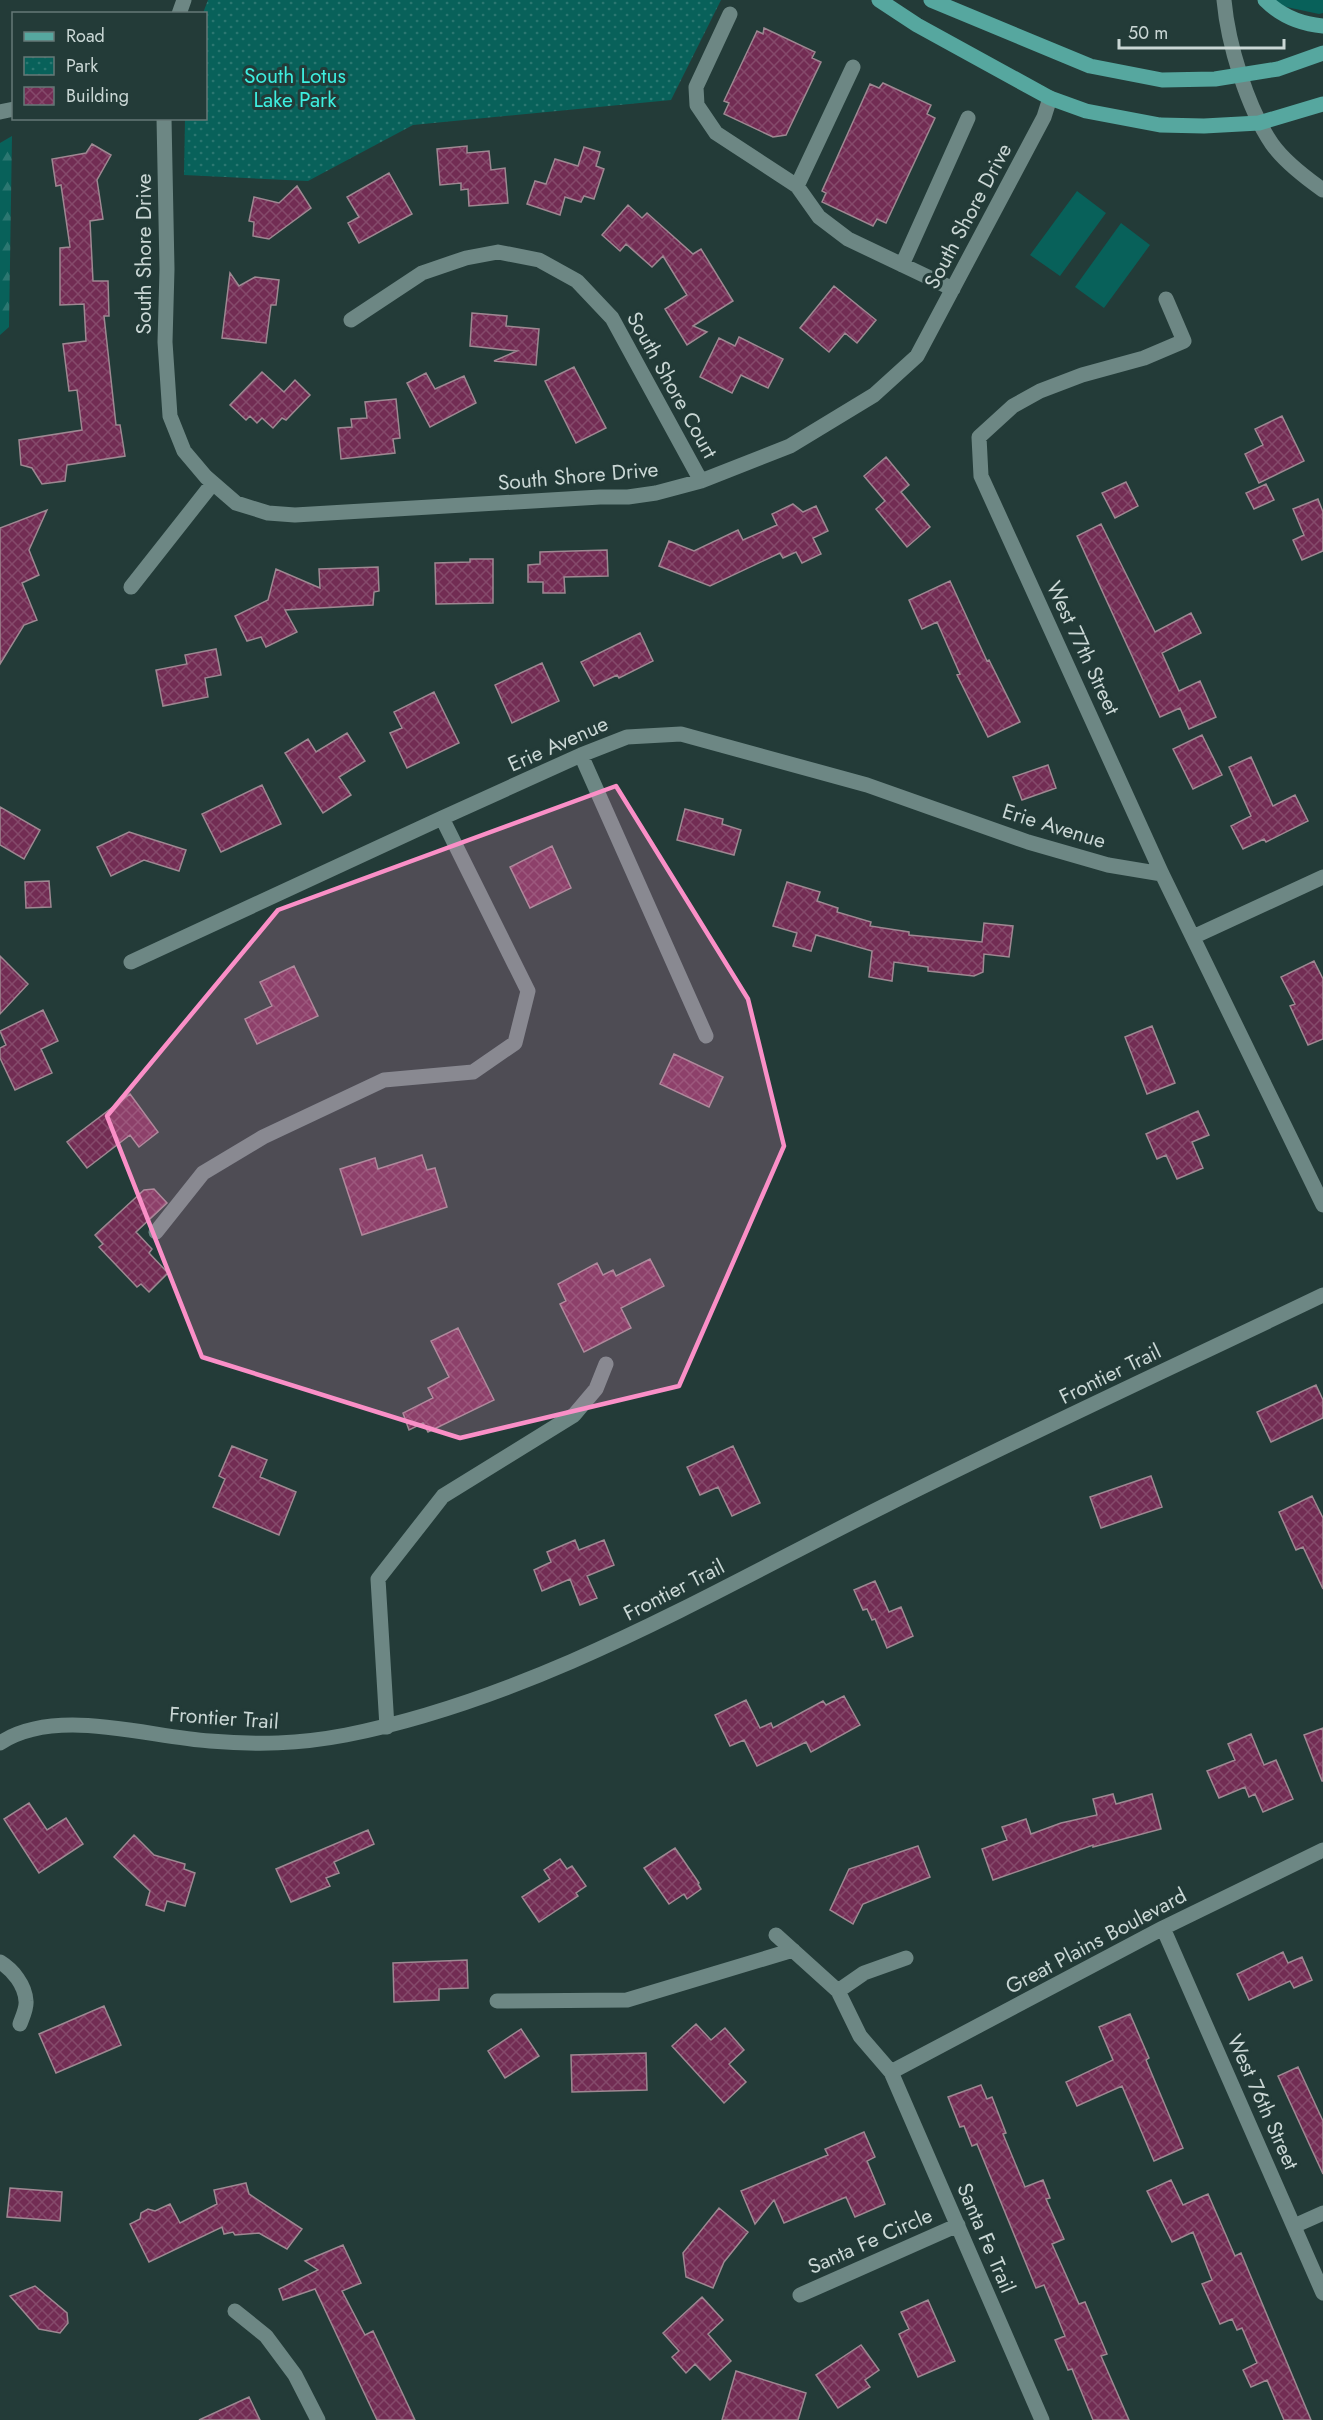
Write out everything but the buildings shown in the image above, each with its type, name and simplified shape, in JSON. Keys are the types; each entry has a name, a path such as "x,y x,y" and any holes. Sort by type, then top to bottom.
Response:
{"main road":[{"path":"879,0 917,26 1050,98 1086,111 1160,125 1204,126 1259,123 1323,104"},
{"path":"931,0 1090,66 1162,80 1188,81 1278,69 1323,53"},
{"path":"1265,0 1274,9 1292,19 1323,26"}],"street":[{"path":"1224,0 1233,53 1259,123 1273,146 1323,190"},
{"path":"730,14 696,87 697,105 716,134 797,186 819,217 848,240 953,289"},
{"path":"797,186 853,67"},
{"name":"South Shore Drive","path":"164,120 167,258 165,342 170,416 184,451 213,483 236,503 268,513 295,515 628,497 656,493 701,481 790,446 874,395 917,356 1044,117 1050,98"},
{"path":"902,265 968,118"},
{"name":"South Shore Court","path":"351,320 422,273 466,258 498,252 539,260 578,281 612,318 701,481"},
{"name":"West 77th Street","path":"1166,299 1184,341 1144,358 1082,375 1040,391 1012,406 979,437 981,476 1193,937"},
{"path":"131,587 213,483"},
{"name":"Erie Avenue","path":"131,962 442,818 581,755 627,737 681,734 867,785 1028,842 1108,865 1162,873"},
{"path":"581,755 706,1036"},
{"path":"156,1232 203,1173 263,1137 384,1080 473,1072 515,1043 528,991 442,818"},
{"path":"1323,877 1193,937 1323,1205"},
{"name":"Frontier Trail","path":"2,1739 32,1728 68,1724 207,1741 275,1745 387,1727 536,1677 624,1639 884,1506 1323,1295"},
{"path":"387,1727 378,1579 443,1496 574,1415 596,1389 606,1364"},
{"name":"Great Plains Boulevard","path":"891,2072 1164,1928 1323,1850"},
{"name":"West 76th Street","path":"1164,1928 1323,2293"},
{"path":"776,1935 838,1991 864,1973 906,1958"},
{"path":"496,2001 627,2000 793,1950"},
{"path":"0,1962 8,1967 19,1980 26,2002 20,2024"},
{"name":"Santa Fe Trail","path":"838,1991 860,2036 891,2072 1042,2420"},
{"path":"1294,2226 1323,2213"},
{"name":"Santa Fe Circle","path":"800,2295 958,2225"},
{"path":"235,2311 266,2336 295,2375 318,2420"}],"highlighted area":[{"path":"616,786 748,999 784,1146 679,1386 460,1438 202,1357 107,1116 278,910"}],"green space":[{"name":"South Lotus Lake Park","path":"208,0 721,0 671,100 413,125 308,181 184,175 185,120 207,120 207,12 203,12"},
{"path":"1267,0 1323,0 1323,13 1268,3"},
{"path":"12,136 9,327 0,335 0,143"},
{"path":"1077,191 1106,213 1060,276 1030,255"},
{"path":"1121,223 1150,245 1104,308 1075,287"}]}
